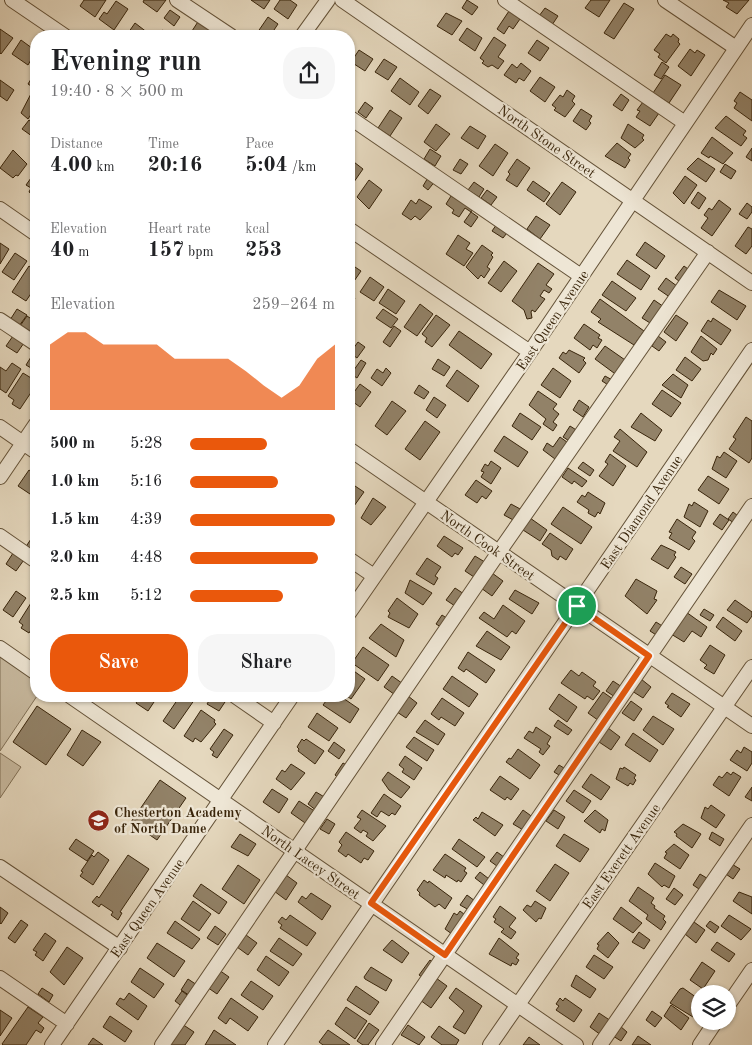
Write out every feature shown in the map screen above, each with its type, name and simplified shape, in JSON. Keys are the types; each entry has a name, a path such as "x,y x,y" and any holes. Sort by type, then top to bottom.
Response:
{"street":[{"path":"12,0 56,30"},
{"path":"177,0 221,30"},
{"path":"306,30 328,0"},
{"name":"North Stone Street","path":"342,0 752,283"},
{"path":"505,0 685,124"},
{"path":"665,0 736,48"},
{"name":"East Queen Avenue","path":"355,604 530,352 752,24"},
{"path":"355,121 581,276"},
{"path":"0,209 30,230"},
{"path":"355,233 530,352"},
{"path":"162,1045 498,552 708,252"},
{"path":"0,320 30,340"},
{"name":"East Diamond Avenue","path":"275,1045 752,350"},
{"path":"0,427 30,448"},
{"path":"0,477 30,434"},
{"name":"North Cook Street","path":"355,453 752,726"},
{"path":"383,1045 752,506"},
{"path":"0,536 30,556"},
{"path":"355,563 374,576"},
{"path":"0,648 30,669"},
{"name":"East Everett Avenue","path":"490,1045 752,667"},
{"name":"North Lacey Street","path":"79,702 576,1045"},
{"path":"244,702 274,723"},
{"name":"East Queen Avenue","path":"52,1045 288,702"},
{"path":"600,1045 752,825"},
{"path":"0,867 120,948"},
{"path":"736,993 752,970"},
{"path":"0,978 67,1024"},
{"path":"700,1045 710,1030"}],"shaded area":[{"path":"0,656 30,677 30,702 33,702 0,751"},
{"path":"0,753 21,767 0,798"}],"building":[{"path":"84,0 106,0 95,17 80,6"},
{"path":"144,0 166,0 157,12 143,2"},
{"path":"251,0 270,0 264,9"},
{"path":"280,0 290,0 297,5 288,19 274,9"},
{"path":"467,0 478,7 472,15 462,8"},
{"path":"591,0 610,0 599,17 585,8"},
{"path":"723,0 749,0 737,14 726,7 729,3"},
{"path":"116,1 128,9 114,30 99,19 104,12 107,14"},
{"path":"624,3 634,9 614,39 604,33"},
{"path":"545,8 558,16 552,25 539,16"},
{"path":"170,10 180,17 174,26 164,18"},
{"path":"509,11 520,19 513,29 509,26 504,34 497,29"},
{"path":"446,13 462,21 452,35 437,26"},
{"path":"201,17 220,30 193,30"},
{"path":"268,17 278,24 274,30 259,30"},
{"path":"135,23 144,30 130,30"},
{"path":"467,28 482,38 475,51 459,40"},
{"path":"0,29 13,38 1,54 0,53"},
{"path":"666,34 671,37 673,34 679,39 678,42 680,44 666,63 658,57 660,54 654,50"},
{"path":"494,37 506,45 498,57 504,61 498,69 492,65 488,67 482,63 484,61 480,58"},
{"path":"21,40 30,47 30,62 28,65 12,54"},
{"path":"537,40 549,48 540,61 528,53"},
{"path":"690,49 695,53 697,50 705,55 691,76 678,66"},
{"path":"359,50 373,59 365,71 355,65 355,56"},
{"path":"384,59 397,67 388,80 375,72"},
{"path":"662,62 669,67 661,79 654,75"},
{"path":"521,63 531,71 524,81 519,78 516,83 504,75 512,64 517,68"},
{"path":"665,75 681,85 669,103 653,93"},
{"path":"540,77 555,87 545,102 530,91"},
{"path":"400,78 419,92 410,105 391,91"},
{"path":"0,80 14,90 7,101 0,96"},
{"path":"430,89 441,96 428,114 418,106"},
{"path":"567,90 575,96 572,101 575,104 565,117 554,110 556,108 552,105 560,95 563,97"},
{"path":"740,92 752,100 752,121 734,108 737,103 734,101"},
{"path":"621,94 629,100 622,111 613,105"},
{"path":"30,96 30,116 28,119 21,113"},
{"path":"365,102 373,108 366,118 358,112"},
{"path":"643,102 659,113 650,126 636,117 640,111 637,110"},
{"path":"581,109 592,116 589,121 591,123 586,130 573,121"},
{"path":"390,110 402,118 390,136 378,128"},
{"path":"726,116 746,131 743,135 747,138 741,146 715,128"},
{"path":"29,120 30,121 30,135 22,129"},
{"path":"436,124 450,134 436,151 424,142"},
{"path":"628,124 644,135 642,138 644,140 635,148 621,138"},
{"path":"470,126 486,136 478,149 461,138"},
{"path":"712,137 733,153 723,164 701,153"},
{"path":"617,143 631,154 625,168 605,156"},
{"path":"495,144 508,153 493,176 479,166"},
{"path":"752,148 752,161 746,157"},
{"path":"430,149 441,156 435,166 424,159"},
{"path":"13,150 27,164 18,176 16,175 13,178 0,168"},
{"path":"698,158 715,169 706,182 687,169"},
{"path":"460,159 468,164 461,174 453,170"},
{"path":"517,159 530,168 517,187 506,180 510,174 508,172"},
{"path":"355,163 363,169 355,180"},
{"path":"725,164 736,171 731,179 720,172"},
{"path":"429,176 436,180 428,190 423,186"},
{"path":"685,176 697,185 684,204 673,193"},
{"path":"30,179 30,187 26,185"},
{"path":"369,180 382,190 369,209 357,197"},
{"path":"533,181 550,193 544,202 527,190"},
{"path":"474,182 484,189 479,197 468,190"},
{"path":"562,182 576,192 560,215 546,204"},
{"path":"487,190 497,197 491,205 481,198"},
{"path":"698,192 706,198 699,209 691,203"},
{"path":"459,194 475,205 471,212 465,208 459,217 452,213 454,210 446,204 451,196 456,199"},
{"path":"419,199 432,207 420,220 415,216 411,220 402,214 411,200 416,204"},
{"path":"719,200 731,209 712,236 701,228 708,218 704,215 709,208 712,210"},
{"path":"747,203 752,207 752,212 747,219 739,214"},
{"path":"471,212 478,217 471,227 464,222"},
{"path":"536,216 550,225 540,239 527,229"},
{"path":"499,221 510,229 503,238 492,231"},
{"path":"748,227 752,229 752,246 746,254 735,246"},
{"path":"458,235 470,243 466,249 473,253 464,266 446,254"},
{"path":"645,242 665,256 656,269 636,255"},
{"path":"0,243 9,249 0,264"},
{"path":"482,245 493,253 491,255 493,257 487,267 490,269 484,278 481,275 478,279 466,267"},
{"path":"15,253 27,261 14,280 2,272"},
{"path":"627,260 650,276 641,290 617,274"},
{"path":"504,261 517,271 501,292 488,283"},
{"path":"538,263 554,274 546,285 552,289 549,293 544,290 540,296 545,299 535,312 532,310 532,318 527,319 524,310 512,301"},
{"path":"29,266 30,295 26,301 12,292"},
{"path":"684,266 692,272 684,285 675,278"},
{"path":"355,267 361,271 355,280"},
{"path":"370,277 384,287 374,301 360,292"},
{"path":"666,278 681,289 674,300 658,289"},
{"path":"612,281 636,298 626,311 602,295"},
{"path":"388,289 405,301 396,314 379,303"},
{"path":"719,290 746,306 737,320 711,302"},
{"path":"600,299 644,331 634,345 598,322 601,319 591,312"},
{"path":"654,300 667,309 655,326 642,318"},
{"path":"420,304 433,314 417,336 404,327"},
{"path":"17,309 27,315 19,326 10,320"},
{"path":"383,309 398,319 391,328 376,318"},
{"path":"436,315 450,325 432,347 425,342 427,338 422,334"},
{"path":"676,315 688,323 676,341 664,332"},
{"path":"27,316 30,318 30,333 20,326"},
{"path":"713,318 731,330 721,345 701,331 708,320 711,322"},
{"path":"584,324 600,335 598,338 602,340 597,348 593,345 590,350 574,338"},
{"path":"394,326 401,331 390,347 383,342"},
{"path":"459,331 492,354 481,369 449,345"},
{"path":"15,333 26,340 17,353 6,346"},
{"path":"658,336 666,342 659,351 652,346"},
{"path":"701,336 717,349 713,355 711,353 708,360 703,361 691,352"},
{"path":"358,342 365,347 357,358 355,357 355,346"},
{"path":"605,346 628,362 618,376 595,359"},
{"path":"569,350 585,358 583,360 586,363 579,373 559,358 563,352 566,354"},
{"path":"685,357 701,369 692,381 676,370"},
{"path":"30,359 30,367 26,365"},
{"path":"438,359 450,367 444,376 432,369"},
{"path":"361,360 366,363 357,378 355,377 355,368"},
{"path":"12,363 21,369 6,393 0,389 0,367 6,371"},
{"path":"386,368 391,373 382,386 371,378 377,369 383,373"},
{"path":"553,368 571,381 560,398 541,385"},
{"path":"457,370 479,386 468,402 446,386"},
{"path":"23,373 30,377 30,394 20,409 12,404 14,400 8,396"},
{"path":"673,374 688,385 681,398 662,385"},
{"path":"605,376 616,382 613,388 602,381"},
{"path":"360,384 371,392 360,407 355,403 355,391"},
{"path":"419,385 429,392 424,399 414,393"},
{"path":"662,390 681,403 671,417 652,404"},
{"path":"538,391 557,404 553,409 559,414 553,422 557,425 553,431 543,424 546,419 529,405"},
{"path":"434,397 446,405 437,418 426,410"},
{"path":"579,400 589,407 583,417 573,410"},
{"path":"392,401 406,411 387,435 375,426"},
{"path":"520,413 541,427 532,440 512,426"},
{"path":"641,413 662,430 655,441 631,427"},
{"path":"746,417 752,421 752,458 749,463 729,449 736,439 733,437"},
{"path":"425,421 440,432 420,460 405,449"},
{"path":"570,426 581,433 574,444 563,437"},
{"path":"620,429 647,452 637,467 613,451 620,441 614,437"},
{"path":"504,436 528,452 518,467 494,451"},
{"path":"560,437 571,445 559,462 543,450 547,443 553,447"},
{"path":"724,452 737,461 726,478 712,469 717,456 720,458"},
{"path":"610,454 626,466 613,486 599,476 608,464 605,462"},
{"path":"491,461 501,468 491,484 481,477 484,472 481,471 485,464 488,466"},
{"path":"583,462 594,470 590,476 578,468"},
{"path":"568,468 587,481 582,487 574,481 572,484 562,477"},
{"path":"29,470 30,471 30,494 18,486"},
{"path":"708,476 729,489 719,504 698,490"},
{"path":"476,480 492,491 486,499 482,496 477,503 465,495"},
{"path":"355,486 364,492 355,505"},
{"path":"588,492 605,503 600,514 598,512 595,517 588,513 589,510 577,502 582,495 585,497"},
{"path":"373,498 386,507 371,525 361,518"},
{"path":"694,502 708,511 700,527 684,517 689,504 692,506"},
{"path":"511,504 522,510 515,521 504,515"},
{"path":"563,507 592,527 581,544 551,524"},
{"path":"733,512 742,519 737,525 728,519"},
{"path":"720,514 729,520 722,530 713,524"},
{"path":"530,518 547,530 540,541 523,530"},
{"path":"677,519 696,532 692,538 695,541 689,550 669,538 672,533 669,532"},
{"path":"550,533 573,549 566,560 560,556 558,560 552,556 551,550 542,544"},
{"path":"444,536 463,548 458,555 455,553 452,557 437,546"},
{"path":"30,540 30,550 25,548"},
{"path":"661,545 676,552 674,555 676,557 668,569 651,559"},
{"path":"15,550 26,557 16,571 6,564"},
{"path":"475,556 488,564 477,579 465,571"},
{"path":"427,558 441,567 435,576 438,578 434,585 416,574"},
{"path":"681,567 692,574 685,584 674,577"},
{"path":"492,573 503,581 492,596 481,588"},
{"path":"636,579 657,591 654,599 657,600 647,614 625,596"},
{"path":"410,580 432,593 423,605 405,593"},
{"path":"455,588 467,596 458,608 446,600"},
{"path":"515,590 539,603 532,614 509,599"},
{"path":"16,591 26,598 13,617 3,610"},
{"path":"397,598 418,614 409,628 388,617 390,613 388,611"},
{"path":"735,600 752,612 752,616 747,623 727,610"},
{"path":"30,605 29,633 21,628 23,625 19,622"},
{"path":"503,605 525,621 516,634 512,631 507,637 479,618 484,612 494,619"},
{"path":"704,609 714,615 710,621 700,615"},
{"path":"686,612 707,627 701,637 692,631 684,642 671,634"},
{"path":"442,615 451,621 446,630 436,624"},
{"path":"723,617 742,631 735,641 716,627"},
{"path":"656,622 667,629 661,638 650,631"},
{"path":"381,624 404,640 396,657 369,638"},
{"path":"487,631 510,647 501,660 476,646"},
{"path":"710,645 725,655 714,674 704,668 707,665 700,660"},
{"path":"363,647 389,665 378,681 355,665 355,659"},
{"path":"468,652 495,670 486,683 466,669 464,672 458,668"},
{"path":"571,670 579,676 582,672 596,682 593,686 600,691 593,700 587,696 585,699 561,683"},
{"path":"355,672 365,679 355,693"},
{"path":"392,676 406,686 398,697 384,687"},
{"path":"452,676 478,694 469,707 443,689"},
{"path":"641,679 651,687 643,698 632,691"},
{"path":"613,681 625,689 618,699 606,691"},
{"path":"603,692 617,702 602,723 588,713"},
{"path":"672,693 690,704 681,717 667,707 669,706 665,703"},
{"path":"559,694 577,707 567,722 549,709"},
{"path":"408,696 417,703 406,718 397,712"},
{"path":"442,698 464,713 455,726 441,717 439,720 431,714"},
{"path":"631,701 642,709 634,721 622,713"},
{"path":"137,702 154,702 148,711"},
{"path":"176,702 193,702 174,729 163,721"},
{"path":"208,702 225,702 219,711 207,704"},
{"path":"325,702 349,702 359,709 350,723 323,705"},
{"path":"37,706 71,729 46,765 13,742"},
{"path":"201,710 215,720 216,724 201,742 195,738 193,742 184,736"},
{"path":"317,713 338,728 329,741 308,727"},
{"path":"653,716 674,729 663,745 643,730"},
{"path":"425,720 445,734 438,745 416,732"},
{"path":"558,720 572,730 568,735 554,726"},
{"path":"536,727 551,737 547,744 550,746 543,755 539,752 541,749 524,738 529,731 533,733"},
{"path":"608,728 620,737 611,750 599,742"},
{"path":"224,729 233,735 217,758 212,755 214,752 210,749"},
{"path":"82,730 101,742 83,766 67,755"},
{"path":"633,733 658,750 650,762 625,745"},
{"path":"414,737 434,750 427,761 406,747"},
{"path":"302,739 304,741 306,739 324,751 315,764 298,751 297,747"},
{"path":"334,742 345,750 339,759 328,751"},
{"path":"744,747 752,752 752,763 747,771 730,760 737,750 741,753"},
{"path":"518,749 540,765 530,779 506,762 509,758 511,759"},
{"path":"405,756 422,768 414,780 402,772 404,769 399,765"},
{"path":"343,763 350,767 341,780 335,775"},
{"path":"291,764 305,773 291,790 276,779 282,770 285,772"},
{"path":"559,765 569,771 564,778 554,772"},
{"path":"624,767 636,775 633,785 630,783 628,786 616,779 620,768 623,769"},
{"path":"388,772 410,787 401,798 389,790 382,780"},
{"path":"727,772 731,775 733,772 741,777 729,796 713,785 719,776 722,778"},
{"path":"591,774 610,787 601,800 582,787"},
{"path":"500,776 519,789 511,800 507,797 505,800 490,790"},
{"path":"160,780 186,798 157,840 131,822"},
{"path":"752,787 752,801 745,797"},
{"path":"272,789 288,799 279,813 263,802"},
{"path":"574,790 591,801 583,813 566,801"},
{"path":"316,792 326,798 317,811 308,804"},
{"path":"384,794 401,806 395,815 392,813 389,816 381,811 377,817 371,813"},
{"path":"299,801 316,812 308,825 291,813"},
{"path":"711,805 725,815 716,828 701,818 705,807 708,809"},
{"path":"362,810 386,826 373,841 366,836 368,833 363,830 361,833 354,828 361,819 357,817"},
{"path":"523,810 534,818 525,831 513,824"},
{"path":"554,810 565,817 558,829 546,821"},
{"path":"595,810 608,820 605,831 602,829 600,833 584,821"},
{"path":"482,812 503,825 495,836 473,820 476,817 478,819"},
{"path":"327,819 335,824 329,834 320,829"},
{"path":"683,824 701,834 692,848 676,836 677,834 674,832"},
{"path":"346,832 374,851 368,860 364,858 361,863 348,854 346,857 338,851 342,845 339,842"},
{"path":"712,832 724,839 720,846 709,839"},
{"path":"240,834 256,844 248,856 231,847"},
{"path":"564,834 589,849 580,862 556,846"},
{"path":"76,839 94,851 87,861 69,849"},
{"path":"459,839 485,857 477,867 452,849"},
{"path":"674,844 689,855 680,869 664,858 667,853 665,852"},
{"path":"98,852 109,860 93,885 80,876 83,872 81,871 92,855 94,857"},
{"path":"497,852 508,860 501,869 490,861"},
{"path":"445,854 466,868 464,871 467,873 461,882 458,880 457,882 446,875 445,878 433,870"},
{"path":"128,855 149,869 120,912 122,913 118,920 111,915 113,912 101,904 99,907 92,902 97,896 99,898"},
{"path":"655,863 675,876 669,888 664,885 662,887 648,874"},
{"path":"730,863 740,869 733,879 723,872"},
{"path":"555,864 569,873 550,901 536,891"},
{"path":"238,865 260,880 244,904 222,889"},
{"path":"480,872 493,882 488,888 475,878"},
{"path":"700,874 710,880 702,891 693,885"},
{"path":"286,875 297,883 286,900 274,891"},
{"path":"424,880 428,883 429,881 452,898 445,909 439,904 435,907 419,895 420,893 417,890"},
{"path":"201,884 227,902 219,914 193,896"},
{"path":"638,887 654,898 651,903 655,906 654,908 665,916 663,919 666,922 661,930 646,919 648,915 629,901"},
{"path":"674,888 683,895 675,905 666,899"},
{"path":"739,892 752,897 752,914 733,901"},
{"path":"311,893 331,906 322,920 298,902 302,896 306,899"},
{"path":"467,895 475,901 469,910 460,905"},
{"path":"193,901 211,914 199,931 181,919"},
{"path":"535,901 546,908 541,919 539,918 536,922 523,910 527,905 531,907"},
{"path":"500,906 516,918 509,927 516,932 511,939 501,932 504,929 494,922 496,919 493,917"},
{"path":"0,907 8,913 1,924 0,923"},
{"path":"621,907 642,923 633,933 613,919"},
{"path":"460,911 469,918 456,937 445,929 454,913 457,915"},
{"path":"290,915 316,933 307,946 280,928 282,925 278,922 282,917 286,920"},
{"path":"729,915 751,929 741,940 721,926"},
{"path":"21,920 28,925 15,943 8,938"},
{"path":"175,921 200,939 192,949 167,933"},
{"path":"710,921 719,927 715,933 706,926"},
{"path":"694,922 705,930 696,943 685,934"},
{"path":"215,926 226,934 218,945 207,938"},
{"path":"608,932 619,943 608,958 597,949 599,945 597,944"},
{"path":"639,932 650,940 644,949 632,942"},
{"path":"45,933 56,941 43,961 35,955 37,952 33,950"},
{"path":"246,935 257,943 248,955 237,947"},
{"path":"279,938 302,954 293,966 270,951"},
{"path":"499,938 519,954 516,958 519,960 516,965 512,963 511,966 489,954"},
{"path":"392,940 409,953 402,963 383,950"},
{"path":"717,942 735,954 729,962 711,950"},
{"path":"157,943 185,961 174,977 147,958"},
{"path":"67,947 83,958 64,985 50,972"},
{"path":"594,955 613,967 604,979 586,967"},
{"path":"266,956 289,972 279,986 257,970"},
{"path":"430,960 436,965 426,980 419,975"},
{"path":"702,962 715,971 706,985 697,985 690,980"},
{"path":"371,967 392,980 386,991 365,979 364,977"},
{"path":"140,968 164,984 154,998 131,982"},
{"path":"219,970 229,977 217,994 207,987"},
{"path":"576,975 596,989 590,998 571,986"},
{"path":"436,978 447,986 431,1008 420,1000"},
{"path":"188,979 200,987 192,997 181,990"},
{"path":"251,981 273,996 263,1010 241,995"},
{"path":"356,986 379,1002 370,1015 347,1000"},
{"path":"42,988 53,995 49,1002 38,994"},
{"path":"456,988 482,1006 465,1034 453,1027 464,1011 449,998"},
{"path":"683,988 691,994 691,1016 670,1003 680,989"},
{"path":"182,991 191,998 184,1008 175,1001"},
{"path":"129,993 147,1006 138,1020 116,1004 120,998 124,1000"},
{"path":"231,998 258,1017 248,1031 230,1018 226,1024 218,1018"},
{"path":"560,998 563,1001 565,998 582,1010 574,1022 556,1010 559,1006 556,1004"},
{"path":"671,1005 689,1018 681,1030 664,1016"},
{"path":"28,1007 43,1017 38,1023 44,1028 41,1033 36,1030 26,1045 3,1045 2,1044"},
{"path":"346,1007 367,1021 355,1039 335,1024"},
{"path":"0,1010 12,1018 0,1036"},
{"path":"652,1011 662,1018 655,1027 646,1020"},
{"path":"599,1013 611,1021 601,1035 590,1027"},
{"path":"110,1016 132,1031 125,1042 103,1027"},
{"path":"369,1023 379,1030 368,1045 363,1045 357,1041"},
{"path":"182,1024 194,1032 185,1045 168,1045"},
{"path":"408,1025 425,1037 419,1045 401,1035"},
{"path":"439,1026 459,1040 456,1045 442,1045 431,1037"},
{"path":"620,1026 627,1032 621,1041 613,1036"},
{"path":"214,1030 236,1045 205,1045"},
{"path":"328,1030 350,1045 323,1045 319,1042"},
{"path":"638,1036 651,1045 632,1045"},
{"path":"529,1037 540,1045 523,1045"},
{"path":"93,1038 103,1045 88,1045"}],"place":[{"name":"Chesterton Academy of North Dame","path":"98,820"}],"route":[{"path":"577,606 649,656 445,955 371,903 577,606"}]}
